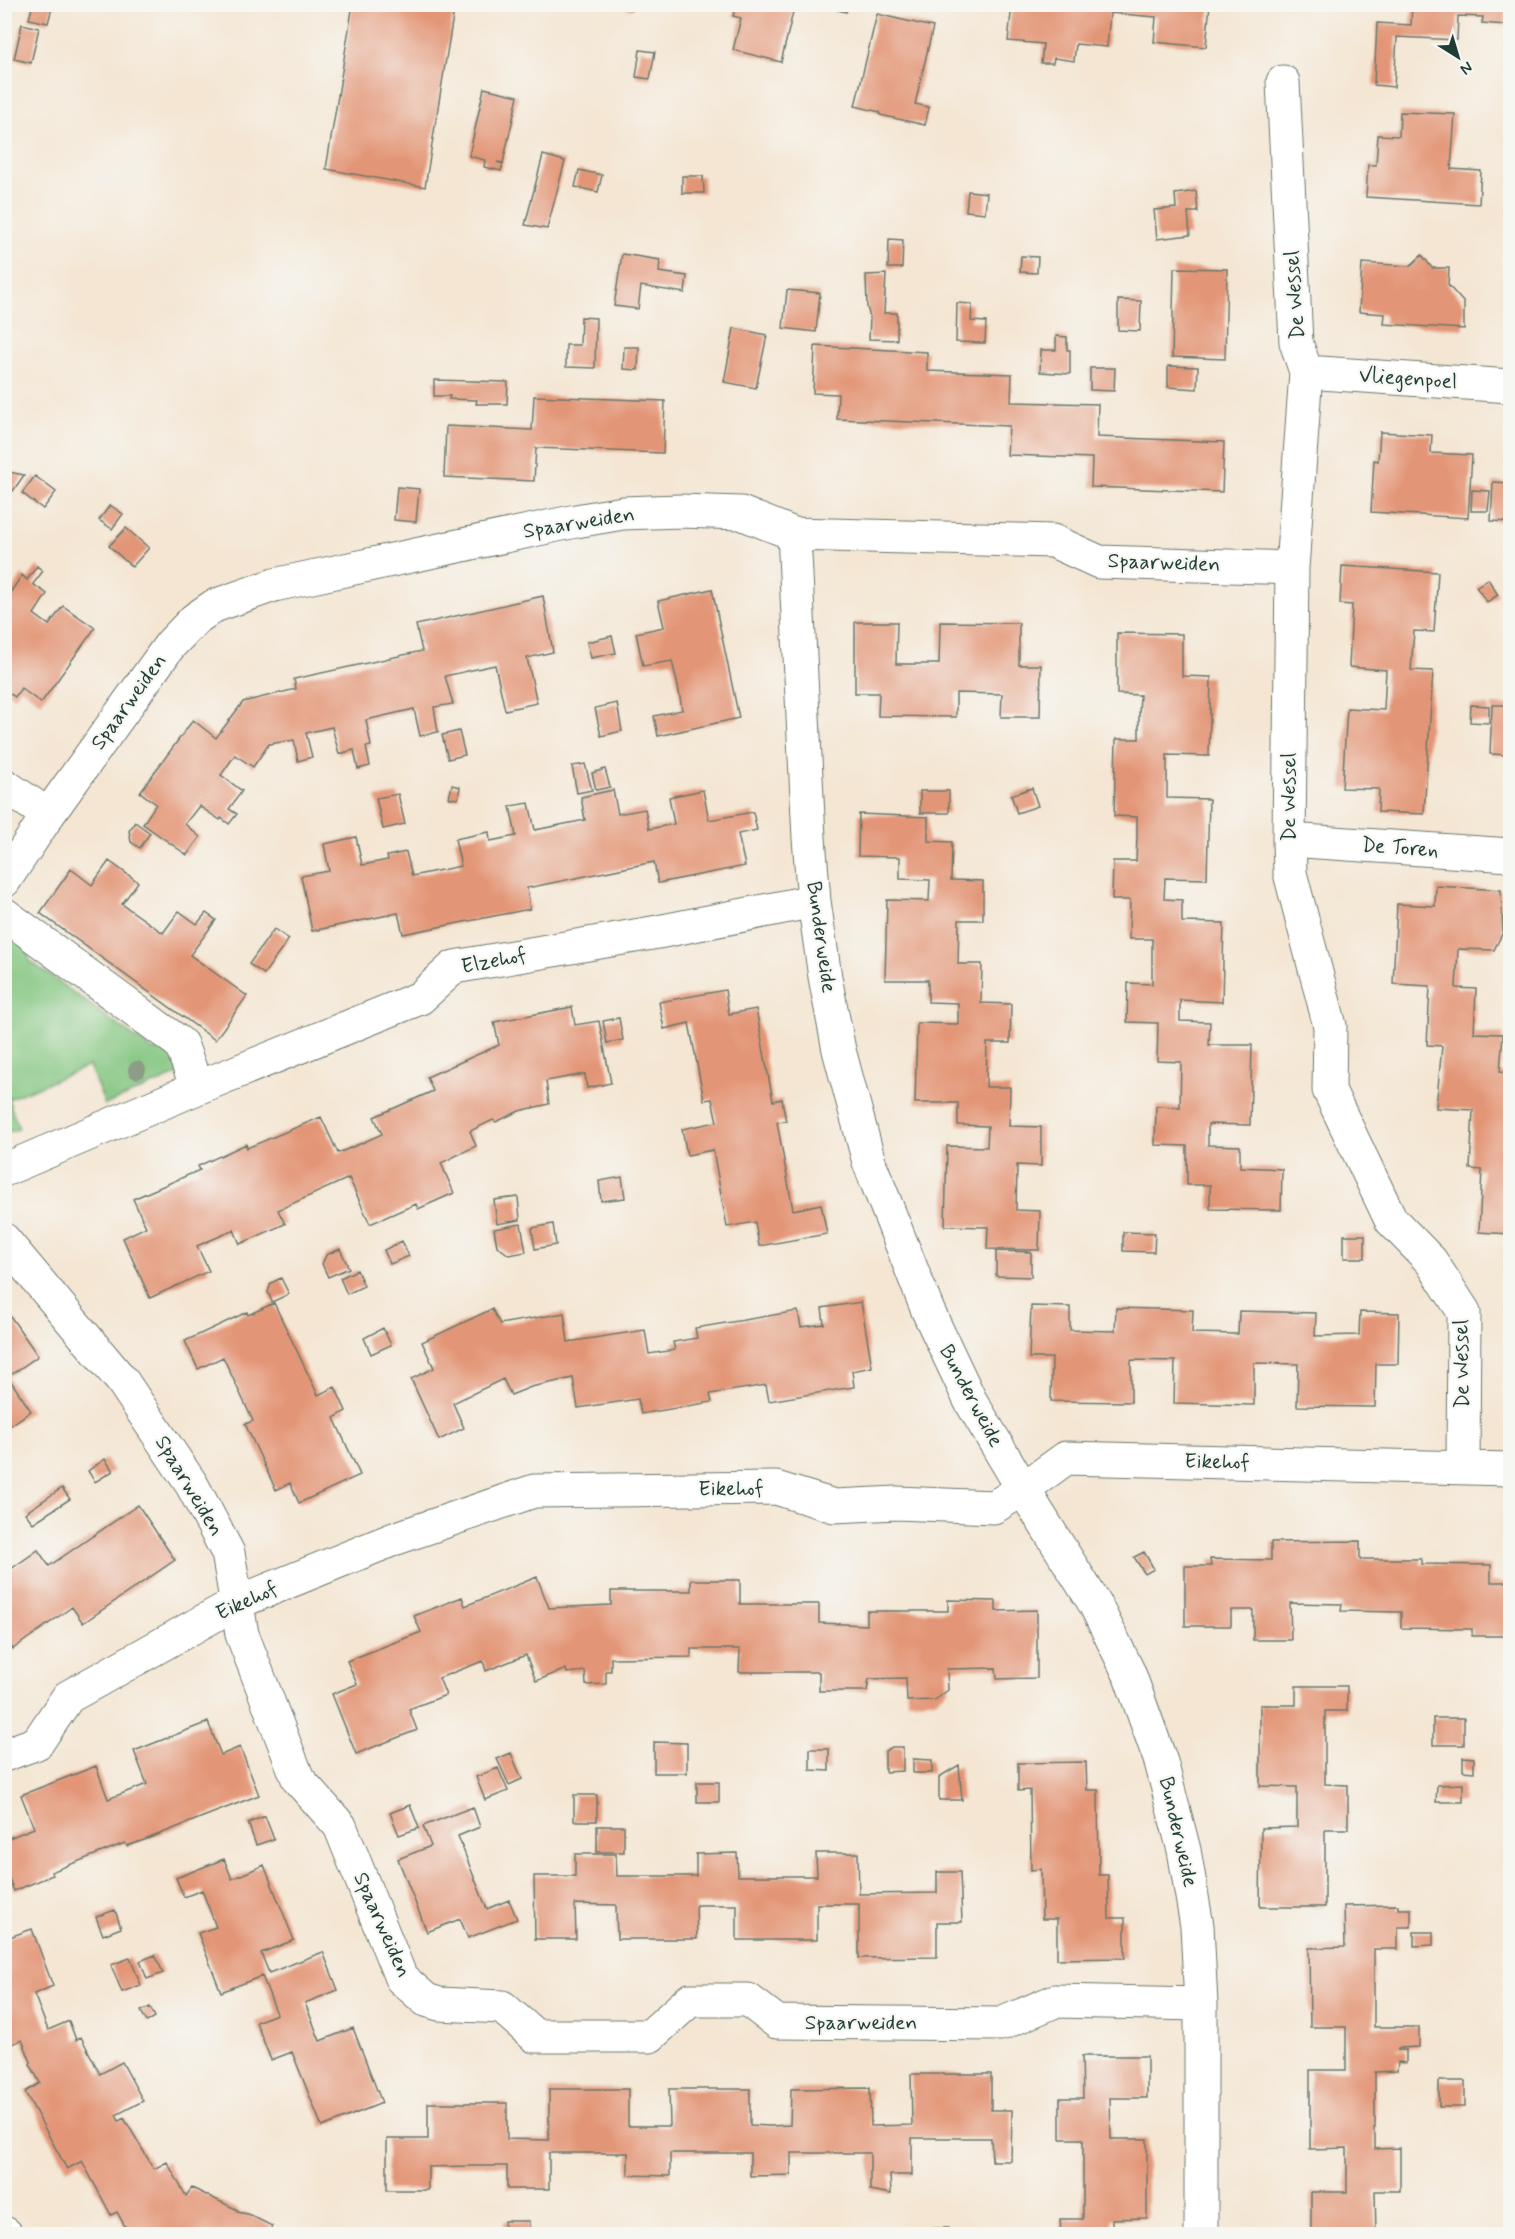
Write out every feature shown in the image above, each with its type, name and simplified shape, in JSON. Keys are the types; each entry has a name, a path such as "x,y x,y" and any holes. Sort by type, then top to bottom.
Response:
{"street":[{"name":"De Wessel","path":"1283,82 1296,342 1306,372 1292,568 1288,840 1290,873 1330,1026 1329,1090 1391,1220 1431,1261 1464,1312 1463,1468"},
{"name":"Vliegenpoel","path":"1306,372 1510,386"},
{"name":"Spaarweiden","path":"4,881 170,645 195,619 214,606 241,595 286,582 576,521 622,513 680,510 741,513 794,534 1053,541 1099,562 1292,568"},
{"name":"Bunderweide","path":"794,534 814,901 839,1050 868,1162 928,1311 970,1400 1095,1605 1129,1673 1161,1762 1185,1850 1197,1926 1200,2004 1201,2235"},
{"path":"4,785 48,816"},
{"name":"De Toren","path":"1288,840 1510,855"},
{"name":"Elzehof","path":"4,1170 197,1088 420,998 454,967 658,932 814,901"},
{"path":"4,914 181,1044 197,1088"},
{"name":"Spaarweiden","path":"4,1240 123,1382 192,1485 228,1553 242,1634 298,1779 340,1826 401,1978 426,2000 439,2004 502,2007 535,2036 650,2036 690,2000 748,2000 777,2022 1001,2024 1055,2001 1200,2004"},
{"name":"Eikehof","path":"4,1755 37,1743 68,1697 236,1603 394,1539 534,1491 776,1488 834,1506 897,1503 994,1507 1023,1490 1066,1458 1510,1469"}],"green space":[{"path":"7,933 24,942 30,961 152,1050 170,1049 181,1073 105,1105 89,1066 8,1099 19,1129 5,1133 4,938"}],"building":[{"path":"33,4 53,4 48,23 29,19"},
{"path":"353,4 455,4 425,187 326,169"},
{"path":"614,4 633,4 632,10"},
{"path":"736,4 795,4 781,62 733,50 741,18 733,16"},
{"path":"821,4 848,4 846,12 821,6"},
{"path":"1012,4 1062,7 1062,4 1210,4 1206,47 1154,42 1156,17 1110,13 1107,47 1076,44 1074,61 1054,58 1053,63 1041,63 1043,44 1008,41"},
{"path":"1412,4 1507,4 1505,25 1482,23 1483,17 1458,16 1457,40 1397,37 1394,87 1374,85 1377,23 1411,25"},
{"path":"877,14 933,27 915,104 929,107 925,125 880,115 880,112 855,106"},
{"path":"22,24 39,28 31,63 14,59"},
{"path":"640,50 655,52 650,79 636,77"},
{"path":"484,88 518,96 503,163 497,162 503,164 501,171 484,167 485,160 469,156"},
{"path":"1400,112 1455,114 1451,169 1481,171 1479,204 1366,197 1368,165 1376,165 1378,135 1399,136"},
{"path":"543,155 565,161 547,229 525,225"},
{"path":"579,170 602,175 598,192 575,187"},
{"path":"682,176 703,176 704,193 682,193"},
{"path":"968,191 987,193 985,213 966,211"},
{"path":"1196,191 1198,212 1188,212 1190,235 1157,239 1154,210 1176,208 1175,194"},
{"path":"889,239 903,240 902,268 888,268"},
{"path":"622,254 660,260 659,272 687,276 685,293 641,286 638,309 614,306"},
{"path":"1422,255 1432,268 1449,268 1448,285 1464,303 1464,329 1384,324 1385,314 1359,312 1362,263 1410,266"},
{"path":"1021,256 1038,257 1037,273 1020,272"},
{"path":"1174,268 1227,269 1225,359 1172,357"},
{"path":"886,274 884,313 897,313 897,340 869,339 870,317 867,307 866,275"},
{"path":"787,290 820,293 816,332 783,328"},
{"path":"1118,300 1141,301 1140,331 1118,330"},
{"path":"957,303 972,304 971,321 986,322 985,343 956,342"},
{"path":"581,317 596,318 595,368 566,367 566,345 580,345"},
{"path":"734,328 767,335 756,388 724,382"},
{"path":"1056,336 1067,337 1067,350 1070,350 1070,374 1040,372 1041,350 1056,350"},
{"path":"815,346 927,352 927,371 1012,374 1011,402 1098,404 1097,437 1224,442 1222,492 1091,487 1092,458 1007,455 1009,426 837,419 838,394 813,393"},
{"path":"624,347 639,347 638,370 623,369"},
{"path":"1168,366 1198,367 1197,389 1168,387"},
{"path":"1090,368 1115,368 1114,391 1090,390"},
{"path":"434,380 508,382 507,404 476,404 477,400 434,396"},
{"path":"534,396 665,401 663,453 536,448 534,481 444,477 446,426 532,430"},
{"path":"1380,432 1432,435 1431,453 1472,455 1468,518 1371,512 1374,460 1378,461"},
{"path":"4,471 24,475 13,491 4,490"},
{"path":"35,476 56,492 43,509 22,493"},
{"path":"1493,482 1510,483 1510,522 1491,521"},
{"path":"397,487 419,489 416,522 394,520"},
{"path":"1472,490 1490,491 1488,511 1471,511"},
{"path":"110,505 123,514 112,529 99,520"},
{"path":"126,528 149,548 132,567 109,546"},
{"path":"37,566 43,571 33,584 47,594 34,614 49,625 63,606 95,628 41,703 21,688 15,697 4,690 4,593 8,596 22,575 27,580"},
{"path":"1342,566 1438,572 1434,632 1414,631 1411,670 1433,671 1424,814 1378,812 1379,789 1342,788 1347,708 1384,710 1386,670 1349,667 1352,605 1340,604"},
{"path":"1488,579 1498,595 1487,602 1476,587"},
{"path":"712,589 739,718 658,736 654,716 682,710 678,686 672,661 643,666 636,633 664,627 658,601"},
{"path":"543,596 553,652 527,658 537,703 505,710 495,665 445,676 453,704 434,707 438,732 420,736 414,709 366,720 371,746 366,747 370,766 358,769 354,750 339,754 332,727 306,733 312,757 298,761 294,740 269,744 253,767 235,755 221,775 242,791 229,809 237,814 229,824 199,806 185,824 200,837 187,855 143,824 156,804 140,792 193,720 216,738 243,702 296,689 294,679 422,651 416,625"},
{"path":"855,622 897,622 896,664 939,664 940,622 1019,623 1019,665 1041,665 1040,717 1001,717 1002,694 956,693 956,717 878,716 879,693 855,693"},
{"path":"1117,633 1182,634 1182,676 1211,677 1209,756 1167,755 1167,798 1209,799 1207,879 1165,878 1164,899 1182,900 1182,922 1224,923 1222,1002 1180,1000 1180,1021 1210,1022 1209,1045 1252,1045 1250,1125 1208,1124 1208,1145 1240,1146 1240,1167 1282,1169 1281,1210 1210,1209 1210,1185 1187,1185 1187,1146 1155,1145 1156,1106 1180,1107 1181,1062 1157,1061 1158,1023 1127,1022 1128,983 1152,984 1152,939 1129,939 1130,900 1112,900 1113,861 1136,861 1137,817 1114,816 1116,739 1139,739 1140,695 1117,694"},
{"path":"612,636 616,653 591,658 587,642"},
{"path":"617,703 622,731 601,736 595,708"},
{"path":"1471,705 1489,706 1489,723 1470,722"},
{"path":"1492,705 1510,705 1510,755 1490,754"},
{"path":"459,731 465,755 448,759 442,735"},
{"path":"585,764 592,790 577,793 572,766"},
{"path":"605,769 610,787 596,790 592,773"},
{"path":"452,785 460,787 458,799 449,798"},
{"path":"1032,788 1038,806 1017,813 1011,795"},
{"path":"613,790 618,814 645,809 649,829 674,824 669,797 703,790 709,820 753,812 757,830 738,834 745,866 658,883 654,862 527,888 530,909 403,934 398,913 312,931 301,876 329,871 324,844 356,837 362,865 388,860 387,856 406,852 412,876 461,866 455,839 489,832 490,841 516,836 510,806 529,803 535,830 585,820 581,797"},
{"path":"920,791 949,791 949,813 920,813"},
{"path":"398,794 405,824 383,829 376,798"},
{"path":"859,814 928,817 928,841 952,842 951,880 983,881 983,920 959,920 958,964 982,964 981,1003 1011,1004 1010,1043 987,1043 986,1087 1010,1087 1009,1126 1041,1127 1041,1166 1017,1165 1016,1210 1040,1211 1039,1250 987,1249 988,1227 945,1226 947,1146 987,1147 988,1126 958,1125 958,1103 915,1103 917,1023 958,1024 958,1003 928,1002 928,980 885,980 887,900 929,901 930,880 900,879 900,857 858,856"},
{"path":"135,822 150,833 140,848 131,842 129,831"},
{"path":"109,861 138,882 122,904 163,933 179,911 197,924 206,913 216,920 190,955 247,996 215,1040 40,913 71,869 92,885"},
{"path":"1436,886 1501,890 1503,932 1494,950 1458,949 1456,988 1476,989 1474,1033 1503,1034 1500,1072 1510,1073 1510,1234 1479,1232 1482,1170 1470,1169 1473,1110 1436,1108 1442,1046 1427,1045 1430,986 1393,984 1397,904 1435,906"},
{"path":"274,929 289,939 264,974 249,964"},
{"path":"725,990 729,1014 756,1009 773,1101 782,1099 786,1121 777,1122 793,1210 821,1204 827,1234 759,1246 755,1222 727,1227 713,1150 687,1155 682,1129 717,1122 712,1099 704,1100 689,1023 664,1029 659,1002"},
{"path":"572,1007 575,1025 599,1021 611,1083 587,1088 585,1074 546,1081 549,1104 519,1111 470,1131 476,1146 441,1163 454,1193 418,1209 416,1204 370,1224 349,1178 278,1210 285,1224 240,1244 234,1230 197,1246 209,1271 150,1298 123,1238 146,1227 133,1199 200,1170 198,1166 246,1144 247,1148 321,1117 338,1153 362,1143 382,1134 374,1117 433,1091 427,1077 499,1045 494,1022"},
{"path":"619,1018 623,1040 607,1043 603,1021"},
{"path":"622,1177 625,1198 601,1201 599,1181"},
{"path":"518,1197 520,1220 497,1224 494,1200"},
{"path":"521,1224 526,1252 509,1255 497,1246 494,1229"},
{"path":"553,1224 556,1245 535,1249 532,1228"},
{"path":"1123,1232 1155,1233 1154,1252 1123,1251"},
{"path":"1344,1235 1365,1235 1365,1258 1344,1258"},
{"path":"402,1241 409,1256 390,1264 384,1250"},
{"path":"340,1249 349,1268 328,1277 322,1264 326,1255"},
{"path":"996,1251 1031,1252 1031,1277 996,1276"},
{"path":"357,1270 364,1286 347,1294 340,1278"},
{"path":"281,1278 289,1294 272,1302 268,1292 271,1283"},
{"path":"861,1302 872,1367 852,1371 854,1387 769,1401 766,1385 710,1394 712,1402 641,1414 638,1399 578,1408 573,1378 531,1387 511,1395 503,1379 453,1403 464,1428 439,1440 411,1379 434,1368 422,1342 492,1309 500,1324 564,1313 568,1342 645,1330 649,1354 675,1350 673,1342 697,1338 695,1328 798,1311 801,1327 824,1324 822,1308"},
{"path":"274,1303 318,1395 335,1387 346,1411 334,1418 360,1475 299,1503 290,1483 276,1490 245,1424 253,1421 223,1357 198,1369 185,1341 247,1312 248,1315"},
{"path":"1031,1306 1070,1307 1070,1330 1115,1331 1116,1308 1193,1310 1192,1333 1238,1334 1239,1311 1316,1313 1315,1336 1359,1335 1360,1312 1399,1313 1398,1364 1376,1364 1375,1407 1297,1406 1298,1364 1254,1363 1254,1405 1174,1403 1175,1361 1131,1360 1131,1402 1051,1401 1052,1358 1029,1358"},
{"path":"4,1307 38,1356 8,1377 31,1411 4,1430"},
{"path":"383,1328 391,1345 371,1354 364,1338"},
{"path":"105,1459 113,1471 95,1482 88,1471"},
{"path":"62,1488 70,1499 33,1523 25,1513"},
{"path":"138,1505 175,1560 83,1623 72,1607 13,1649 4,1637 4,1574 38,1550 49,1566"},
{"path":"1360,1541 1360,1559 1421,1559 1421,1564 1491,1565 1491,1582 1510,1582 1510,1636 1472,1636 1472,1629 1401,1628 1401,1612 1341,1611 1342,1604 1290,1603 1291,1640 1253,1640 1253,1610 1231,1610 1231,1626 1185,1626 1185,1566 1211,1566 1210,1559 1271,1560 1271,1542"},
{"path":"1144,1552 1154,1569 1145,1574 1134,1557"},
{"path":"537,1577 549,1608 611,1605 611,1591 691,1591 691,1580 740,1580 740,1604 819,1604 819,1623 867,1625 867,1611 948,1611 948,1600 996,1601 996,1611 1037,1610 1037,1678 997,1679 996,1668 947,1669 948,1690 935,1700 907,1701 906,1678 869,1679 867,1691 819,1691 819,1672 739,1672 740,1649 691,1649 691,1657 611,1658 611,1671 606,1671 606,1684 586,1685 585,1671 567,1673 566,1669 536,1681 526,1655 486,1671 483,1661 439,1678 446,1695 409,1709 417,1730 356,1754 332,1694 357,1684 347,1661 421,1632 414,1616 462,1597 465,1606"},
{"path":"1296,1686 1347,1686 1347,1711 1325,1711 1325,1784 1348,1785 1348,1829 1325,1829 1325,1907 1260,1907 1261,1828 1297,1827 1297,1787 1260,1786 1260,1705 1296,1705"},
{"path":"1433,1718 1464,1718 1464,1745 1433,1745"},
{"path":"208,1722 221,1755 240,1747 259,1795 147,1839 127,1846 125,1843 51,1872 53,1875 14,1891 6,1871 4,1872 4,1840 34,1828 21,1795 96,1766 108,1799 147,1784 134,1751"},
{"path":"654,1742 687,1743 687,1773 654,1773"},
{"path":"892,1747 903,1747 903,1771 885,1772 885,1751"},
{"path":"810,1749 829,1749 829,1771 810,1770"},
{"path":"511,1753 522,1779 509,1785 497,1759"},
{"path":"1463,1757 1474,1758 1474,1772 1463,1771"},
{"path":"913,1759 932,1760 932,1773 913,1773"},
{"path":"1086,1762 1087,1790 1098,1790 1099,1875 1108,1875 1109,1918 1125,1918 1125,1958 1057,1959 1057,1919 1042,1919 1041,1869 1031,1870 1030,1790 1018,1791 1018,1763"},
{"path":"959,1765 962,1800 939,1800 939,1777"},
{"path":"498,1768 508,1791 485,1800 476,1777"},
{"path":"697,1782 719,1782 719,1802 697,1802"},
{"path":"1463,1784 1463,1802 1436,1802 1437,1785"},
{"path":"574,1795 597,1795 597,1821 574,1821"},
{"path":"410,1805 419,1828 399,1835 390,1813"},
{"path":"473,1807 480,1827 458,1836 472,1872 487,1909 509,1900 517,1919 468,1938 460,1919 427,1932 398,1859 431,1846 423,1826"},
{"path":"265,1816 274,1839 256,1845 248,1823"},
{"path":"597,1826 624,1826 624,1852 597,1852"},
{"path":"737,1853 738,1876 817,1876 816,1853 858,1853 859,1894 937,1893 937,1872 960,1872 962,1922 937,1922 937,1957 859,1958 859,1904 817,1904 817,1940 737,1940 737,1905 696,1905 697,1939 617,1939 616,1905 575,1904 576,1939 535,1939 534,1876 575,1876 575,1854 616,1854 617,1876 696,1876 696,1854"},
{"path":"224,1859 232,1879 264,1865 294,1940 261,1953 269,1973 323,1952 338,1990 305,2003 320,2041 353,2028 382,2103 322,2127 292,2052 271,2060 256,2022 277,2014 262,1976 221,1992 198,1933 216,1927 202,1890 184,1897 176,1878"},
{"path":"1398,1905 1398,1909 1411,1909 1411,1927 1398,1927 1398,1949 1374,1949 1374,2027 1419,2027 1419,2047 1398,2048 1398,2050 1406,2050 1406,2063 1398,2062 1397,2071 1375,2072 1375,2149 1400,2148 1400,2191 1375,2191 1376,2234 1311,2234 1311,2192 1347,2192 1347,2148 1310,2149 1310,2070 1346,2070 1346,2027 1310,2027 1309,1948 1345,1947 1344,1906"},
{"path":"115,1910 121,1928 103,1935 96,1917"},
{"path":"32,1929 53,1986 34,1994 48,2030 69,2021 76,2040 81,2037 100,2074 122,2062 143,2101 116,2115 119,2121 124,2118 154,2169 167,2162 186,2196 192,2188 238,2210 237,2212 248,2214 272,2226 268,2234 129,2234 117,2212 111,2215 82,2161 67,2169 25,2092 40,2083 30,2064 22,2040 4,2047 4,1939"},
{"path":"1414,1932 1433,1932 1433,1945 1414,1946"},
{"path":"155,1955 163,1973 147,1979 140,1961"},
{"path":"130,1958 141,1985 122,1992 111,1965"},
{"path":"150,2007 155,2017 147,2022 141,2011"},
{"path":"1082,2056 1147,2056 1147,2098 1110,2098 1111,2139 1147,2139 1147,2218 1112,2219 1112,2234 1061,2234 1060,2219 1083,2219 1083,2139 1060,2139 1060,2098 1083,2098"},
{"path":"911,2074 991,2074 991,2110 1012,2110 1011,2161 992,2161 991,2138 912,2138 912,2175 890,2175 891,2194 870,2190 870,2153 791,2153 791,2175 750,2176 750,2153 670,2153 670,2176 628,2175 628,2153 549,2153 549,2189 507,2189 507,2166 468,2166 428,2167 428,2190 387,2190 387,2139 428,2139 428,2103 507,2103 507,2139 549,2140 549,2089 628,2089 628,2126 670,2126 669,2089 750,2089 750,2125 770,2126 790,2125 791,2089 870,2088 871,2126 912,2125"},
{"path":"1439,2081 1465,2081 1465,2107 1439,2107"},
{"path":"504,2221 529,2221 529,2234 504,2234"},
{"path":"924,2228 949,2228 949,2234 924,2234"}]}
